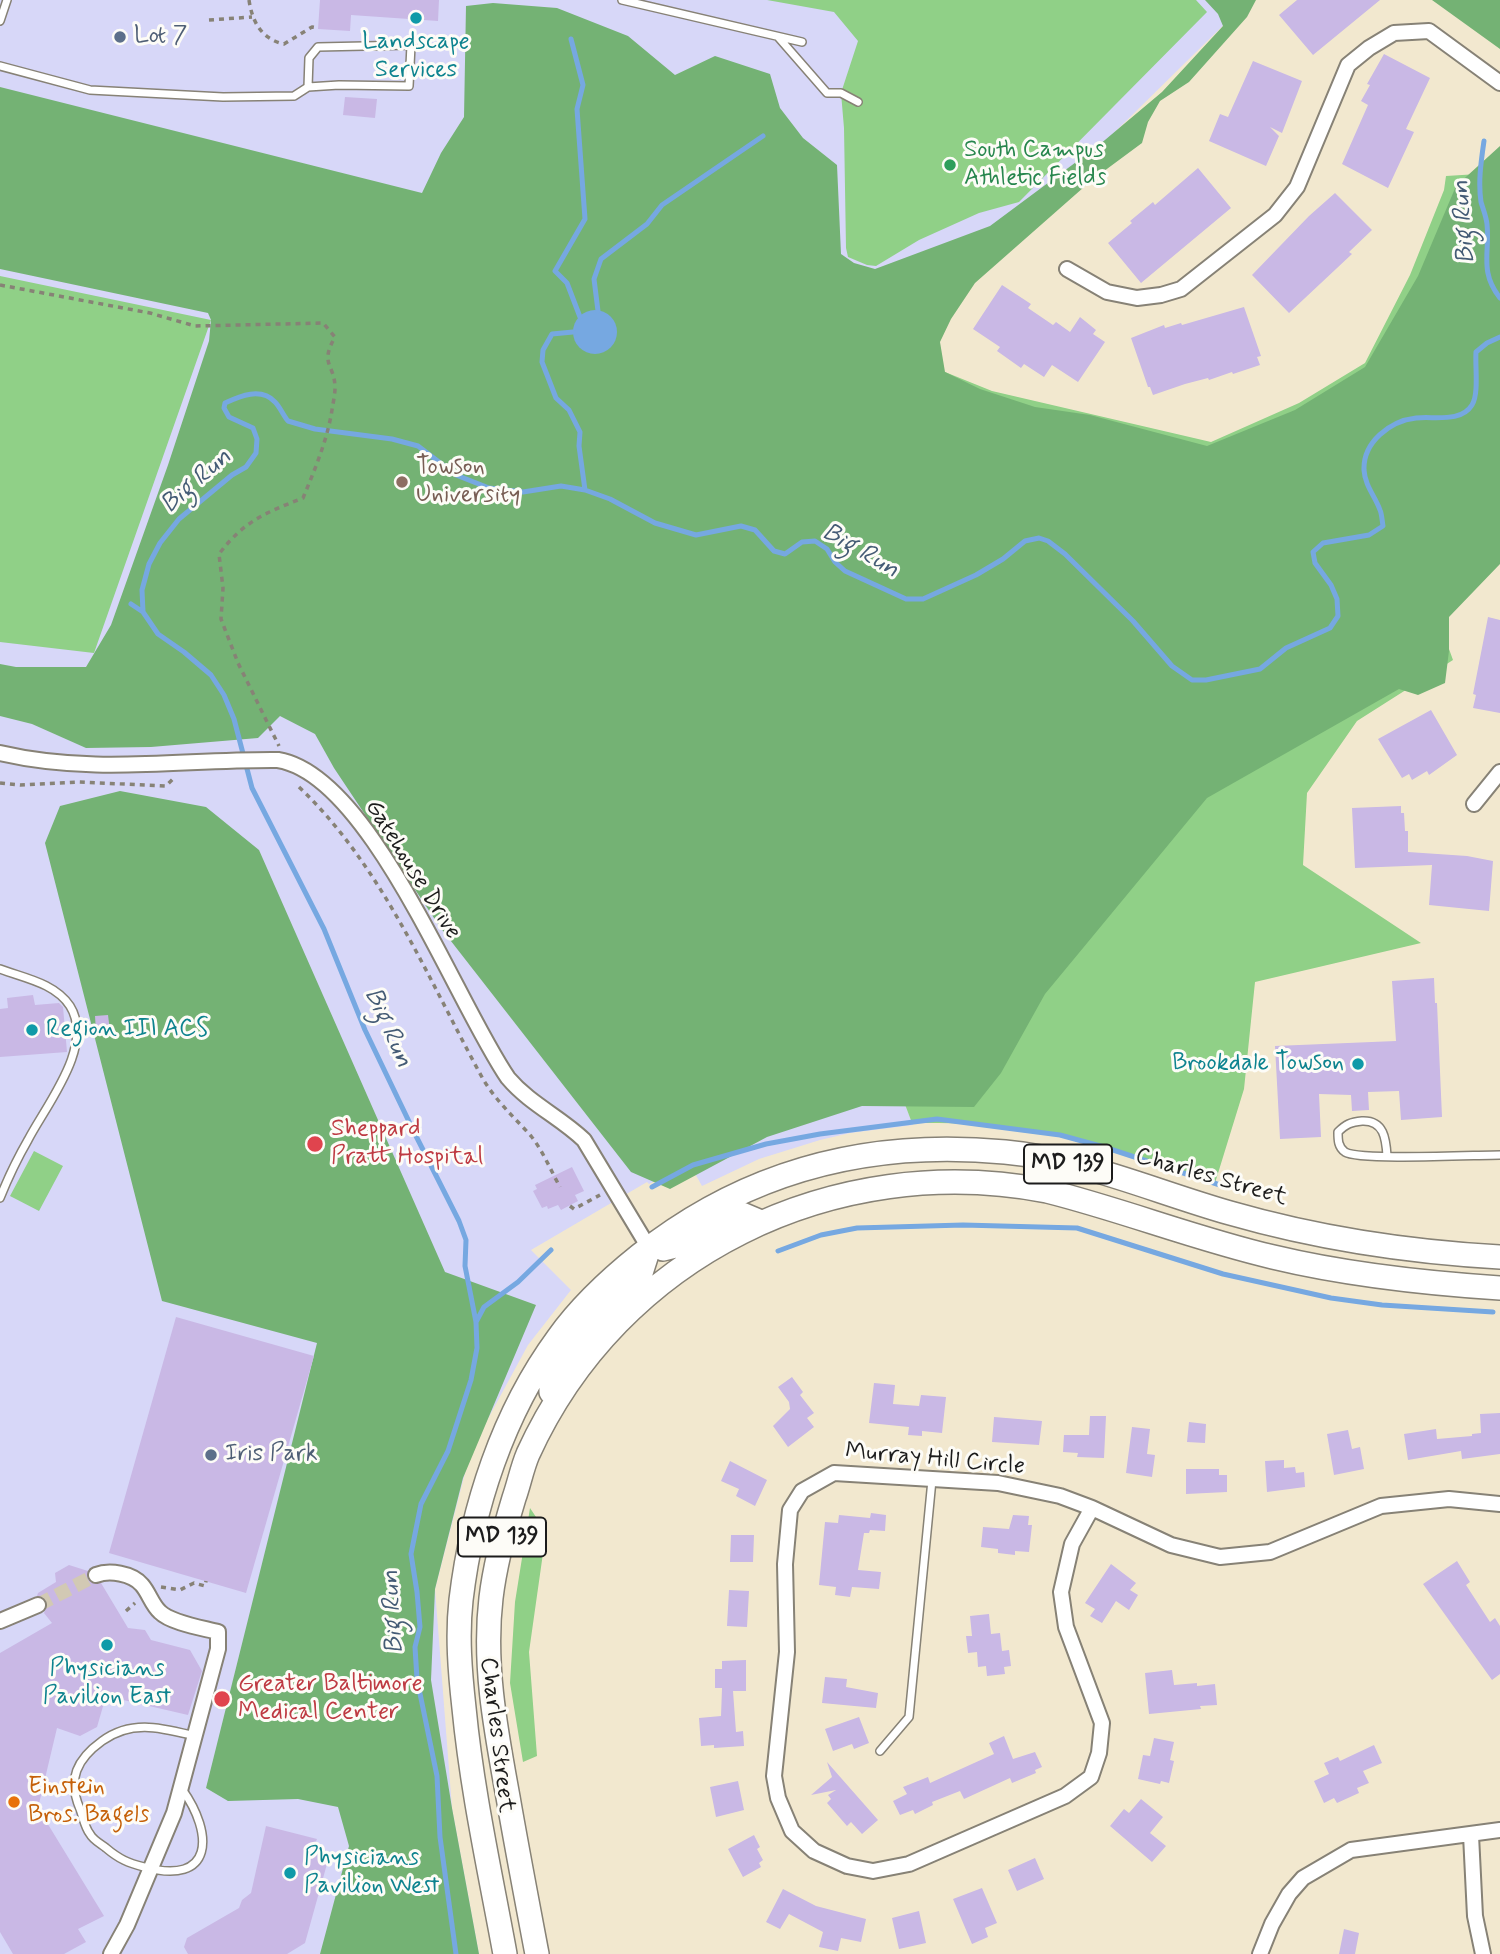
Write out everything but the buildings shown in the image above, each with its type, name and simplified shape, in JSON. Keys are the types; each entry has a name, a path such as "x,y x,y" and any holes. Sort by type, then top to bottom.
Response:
{"main road":[{"name":"Charles Street","path":"505,1954 468,1750 458,1648 461,1601 474,1527 491,1469 515,1408 546,1355 576,1315 613,1278 649,1248 692,1218 720,1203 771,1179 801,1169 871,1153 954,1148 1011,1152 1047,1158 1232,1214 1300,1230 1417,1250 1500,1257"},
{"name":"Charles Street","path":"537,1954 494,1721 488,1650 491,1599 499,1547 527,1456 566,1385 591,1351 634,1306 689,1262 761,1222 825,1199 880,1187 934,1182 989,1183 1018,1185 1073,1198 1171,1229 1286,1260 1373,1276 1500,1288"},
{"path":"548,1416 551,1383 563,1362 587,1329 641,1273 649,1248 662,1250 675,1246 742,1214 761,1222"}],"street":[{"path":"1067,269 1107,292 1138,298 1181,289 1275,215 1297,187 1348,65 1394,33 1429,30 1500,83"},
{"name":"Gatehouse Drive","path":"0,753 92,765 264,760 287,761 305,769 328,787 364,829 402,887 508,1078 530,1100 573,1129 584,1140 649,1248"},
{"path":"1474,804 1500,772"},
{"name":"Murray Hill Circle","path":"834,1473 932,1479 998,1483 1060,1496 1092,1508 1072,1544 1061,1592 1066,1626 1102,1723 1099,1752 1091,1777 1065,1796 909,1864 873,1871 847,1866 814,1851 792,1830 778,1798 774,1776 786,1652 785,1564 790,1510 802,1492 834,1473"},
{"path":"1092,1508 1171,1545 1220,1557 1270,1552 1381,1506 1449,1499 1500,1504"},
{"path":"96,1575 110,1571 134,1579 142,1585 161,1613 218,1632 218,1649 182,1789 152,1869 111,1954"},
{"path":"0,1621 38,1605"},
{"path":"1260,1954 1272,1924 1289,1894 1303,1878 1351,1850 1500,1830"},
{"path":"1471,1835 1475,1916 1483,1954"}],"lane":[{"path":"0,21 7,0"},
{"path":"622,0 802,43"},
{"path":"779,38 827,93 841,93 858,102"},
{"path":"0,66 90,90 223,97 295,96 308,87 409,86 411,45 318,47 309,58 308,87"},
{"path":"0,969 49,986 70,1005 76,1021 76,1043 71,1063 27,1140 0,1198"},
{"path":"1387,1156 1383,1132 1379,1125 1370,1120 1345,1125 1338,1132 1339,1145 1344,1152 1354,1156 1387,1156 1500,1155"},
{"path":"880,1751 909,1717 932,1479"},
{"path":"182,1789 192,1804 203,1832 202,1850 200,1858 188,1867 174,1871 152,1869 121,1861 90,1835 74,1796 76,1768 83,1756 105,1739 127,1729 151,1726 196,1736"}],"path":[{"path":"249,0 256,27 275,42 284,44 312,27 318,28"},
{"path":"209,20 252,17"},
{"path":"0,285 150,313 195,326 324,323 335,337 326,359 335,386 332,413 323,450 303,498 260,515 234,534 219,554 223,588 221,620 238,663 287,761"},
{"path":"0,783 20,785 79,782 166,786 181,775"},
{"path":"297,785 332,821 370,873 423,964 484,1080 502,1107 531,1137 560,1187"},
{"path":"569,1206 574,1209 614,1187"},
{"path":"153,1592 161,1587 180,1590 194,1583 205,1586 206,1581"},
{"path":"126,1611 140,1599"}],"shaded area":[{"path":"0,0 1249,0 873,370 785,786 913,1125 850,1133 820,1140 759,1159 702,1186 689,1163 649,1184 647,1182 531,1250 571,1290 528,1345 471,1450 435,1589 452,1808 479,1954 0,1954"}],"green space":[{"name":"South Campus Athletic Fields","path":"767,0 1196,0 1207,12 1019,202 979,213 919,240 876,266 848,257 846,248 841,93 858,41 834,12"},
{"name":"Towson University","path":"1205,0 1256,0 1247,17 1189,82 1160,101 1148,122 1142,143 1092,180 975,283 951,319 940,342 945,372 980,389 1035,407 1090,415 1207,446 1295,410 1365,367 1418,276 1456,186 1500,146 1500,564 1449,617 1445,683 1418,695 1399,689 1207,798 1045,994 1001,1073 974,1107 862,1106 767,1137 670,1189 631,1172 440,927 334,768 315,734 280,716 258,738 151,747 86,748 32,724 0,716 0,664 16,667 86,667 111,625 209,341 211,320 208,313 0,269 0,87 422,193 441,153 464,117 466,6 493,3 557,8 628,36 675,75 715,56 770,74 780,108 803,138 837,165 841,254 854,263 875,269 990,226 1099,145 1162,92 1223,26 1218,14"},
{"path":"1432,0 1500,0 1500,49"},
{"path":"1494,173 1441,627 1453,660 1357,721 1307,793 1303,865 1421,943 1255,982 1244,1089 1215,1183 1118,1151 1044,1132 993,1125 912,1123 786,788 945,372 992,391 1211,442 1299,403 1365,363 1410,275 1444,190 1446,176"},
{"path":"0,276 211,320 94,653 0,642"},
{"path":"120,791 206,807 259,850 445,1272 536,1305 463,1478 435,1589 431,1680 479,1954 320,1954 349,1846 338,1807 298,1799 228,1801 206,1788 317,1343 162,1301 45,843 60,806"},
{"path":"34,1151 63,1166 39,1211 10,1196"},
{"path":"530,1508 546,1532 529,1652 537,1756 523,1762 510,1683 515,1602"}],"water":[{"path":"595,310 610,317 617,332 610,347 595,354 580,347 573,332 580,317"}],"waterway":[{"path":"571,39 583,85 577,109 585,219 555,271 567,283 580,317"},
{"path":"598,311 594,279 601,259 647,224 662,205 763,136"},
{"name":"Big Run","path":"1484,141 1480,187 1488,234 1487,270 1500,298"},
{"path":"573,332 552,334 543,350 542,362 556,398 569,410 580,432 579,446 585,490"},
{"name":"Big Run","path":"456,1954 440,1837 437,1776 417,1679 415,1647 420,1627 411,1554 421,1504 448,1451 471,1380 477,1348 476,1322 465,1266 466,1240 365,1030 324,929 252,788 234,719 224,695 211,675 158,634 143,612 142,590 149,564 160,543 179,519 232,475 246,467 256,453 257,439 253,428 229,417 224,408 225,403 244,396 263,395 275,402 288,421 315,429 392,439 418,446 456,475 489,488 523,492 561,486 585,490 610,499 655,523 696,535 741,526 755,530 774,551 785,554 802,542 815,541 827,549 845,571 906,599 923,599 976,575 1003,559 1025,541 1039,538 1048,541 1065,554 1133,621 1172,666 1192,680 1206,680 1260,669 1286,648 1330,628 1338,616 1337,599 1331,585 1315,563 1313,552 1323,543 1369,535 1383,526 1381,512 1365,476 1368,450 1380,435 1397,423 1416,418 1447,418 1467,411 1475,394 1476,352 1500,337"},
{"path":"131,604 143,612"},
{"path":"652,1187 693,1165 766,1144 937,1119 1060,1135 1226,1187"},
{"path":"778,1251 821,1235 857,1228 963,1225 1077,1228 1223,1274 1331,1298 1382,1305 1493,1312"},
{"path":"476,1322 484,1307 518,1282 551,1250"}],"tunnel":[{"path":"38,1605 96,1575"}],"place":[{"name":"Landscape Services","path":"416,18"},
{"name":"Lot 7","path":"120,37"},
{"name":"South Campus Athletic Fields","path":"950,165"},
{"name":"Towson University","path":"402,482"},
{"name":"Region III ACS","path":"32,1030"},
{"name":"Brookdale Towson","path":"1358,1064"},
{"name":"Sheppard Pratt Hospital","path":"315,1144"},
{"name":"Iris Park","path":"211,1455"},
{"name":"Physicians Pavilion East","path":"107,1645"},
{"name":"Greater Baltimore Medical Center","path":"222,1699"},
{"name":"Einstein Bros. Bagels","path":"14,1802"},
{"name":"Physicians Pavilion West","path":"290,1873"}]}
